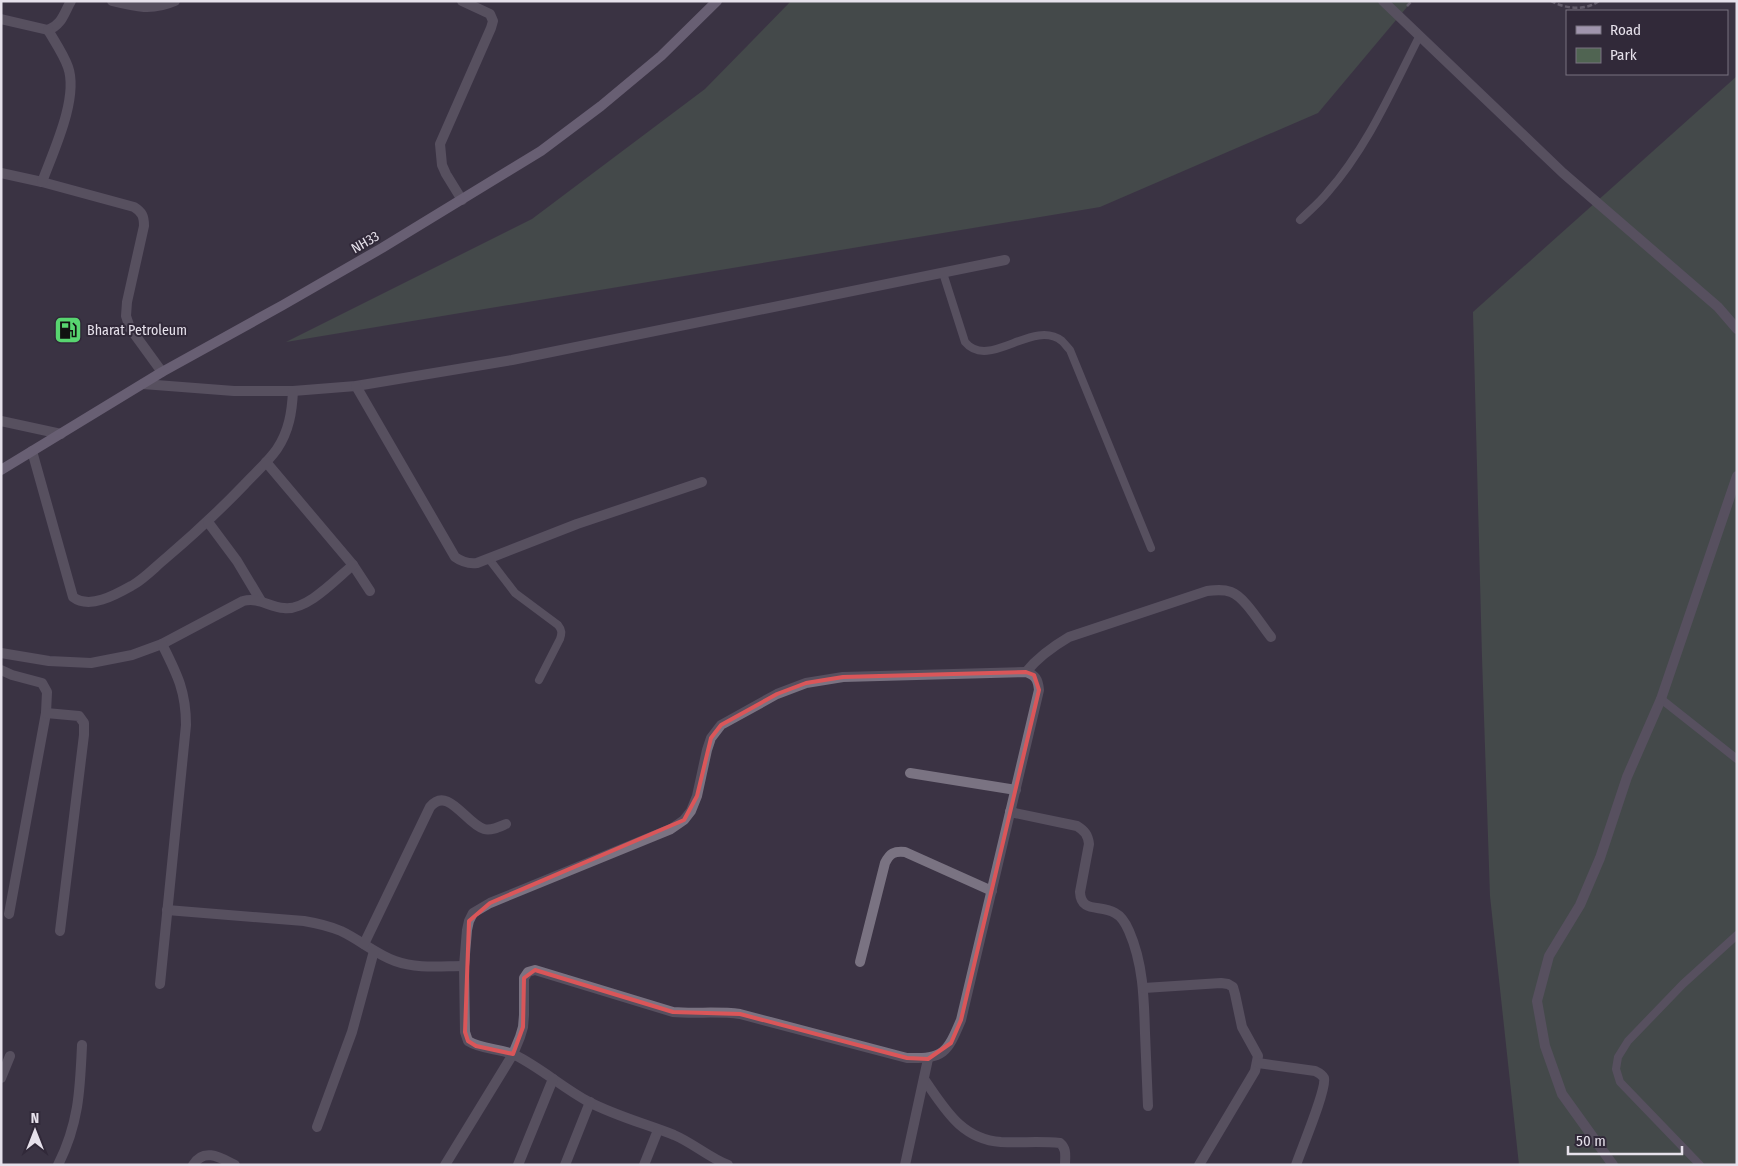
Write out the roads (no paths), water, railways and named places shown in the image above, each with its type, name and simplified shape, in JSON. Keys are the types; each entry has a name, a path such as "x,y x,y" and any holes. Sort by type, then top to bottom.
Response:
{"main road":[{"name":"NH33","path":"1,470 162,372 283,305 462,200 541,151 600,106 660,56 717,1"}],"street":[{"path":"1,19 48,30 60,23 71,1"},
{"path":"112,1 142,8 163,6 175,1"},
{"path":"462,1 490,14 493,21 440,144 442,165 462,200"},
{"path":"1382,1 1563,173 1718,308 1737,329"},
{"path":"42,182 68,108 71,85 68,68 48,30"},
{"path":"1,173 134,207 140,211 144,216 144,226 127,302 126,316 130,328 162,372"},
{"path":"143,384 234,391 293,391 356,386 512,360 1005,260"},
{"path":"356,386 455,557 461,562 469,564 489,559 577,524 702,482"},
{"path":"32,451 73,597 79,602 89,602 105,598 135,584 208,522 277,449 286,434 292,414 293,391"},
{"path":"1,421 60,434"},
{"path":"266,462 353,565 370,591"},
{"path":"1613,1165 1562,1094 1545,1046 1537,1001 1549,956 1580,905 1600,858 1626,777 1661,699 1737,476"},
{"path":"208,522 237,560 261,601"},
{"path":"1,654 49,661 92,663 132,655 162,644 243,601 252,599 284,608 296,608 306,603 353,565"},
{"path":"1026,672 1036,660 1052,647 1069,637 1207,591 1220,590 1232,592 1241,599 1271,637"},
{"path":"160,984 186,725 186,706 182,689 162,644"},
{"path":"1,670 42,683 47,692 46,713 9,914"},
{"path":"445,1165 513,1054 523,1027 524,978 528,972 535,970 673,1012 690,1014 721,1011 740,1014 907,1058 928,1059 942,1053 951,1043 961,1020 1039,690 1038,681 1034,675 1026,672 843,677 806,683 777,694 721,725 711,738 697,796 691,811 684,820 671,829 490,903 473,914 467,930 464,966 465,1032 468,1041 476,1046 513,1054 529,1062 590,1102 686,1141 728,1165"},
{"path":"46,713 79,716 84,723 60,931"},
{"path":"910,772 1016,790"},
{"path":"364,944 434,802 439,800 451,804 476,826 484,829 506,824"},
{"path":"1010,812 1077,826 1088,837 1089,844 1080,899 1083,904 1116,913 1128,928 1137,950 1144,988 1148,1106"},
{"path":"860,962 885,863 888,855 895,851 905,852 992,890"},
{"path":"167,910 304,920 341,931 395,961 418,966 464,966"},
{"path":"317,1128 352,1032 374,951"},
{"path":"1144,988 1221,982 1228,984 1233,987 1242,1027 1256,1050 1258,1064 1255,1071 1199,1165"},
{"path":"58,1165 74,1128 80,1094 82,1044"},
{"path":"1,1078 10,1056"},
{"path":"905,1165 928,1059"},
{"path":"1258,1064 1315,1071 1321,1074 1324,1079 1322,1092 1296,1165"},
{"path":"518,1165 553,1079"},
{"path":"924,1079 949,1114 964,1130 980,1139 1001,1142 1060,1143 1064,1146 1065,1165"},
{"path":"565,1165 590,1102"},
{"path":"644,1165 658,1130"},
{"path":"193,1165 197,1158 205,1155 214,1156 236,1165"}],"lane":[{"path":"1300,220 1328,193 1356,155 1384,106 1419,37"},
{"path":"943,273 965,342 971,349 980,352 992,350 1039,335 1051,336 1062,341 1070,350 1151,548"},
{"path":"489,559 515,593 561,629 560,640 539,680"},
{"path":"1661,699 1737,759"},
{"path":"1700,1165 1620,1082 1616,1070 1618,1057 1628,1041 1683,984 1737,935"}],"place":[{"name":"Bharat Petroleum","path":"68,330"}]}
